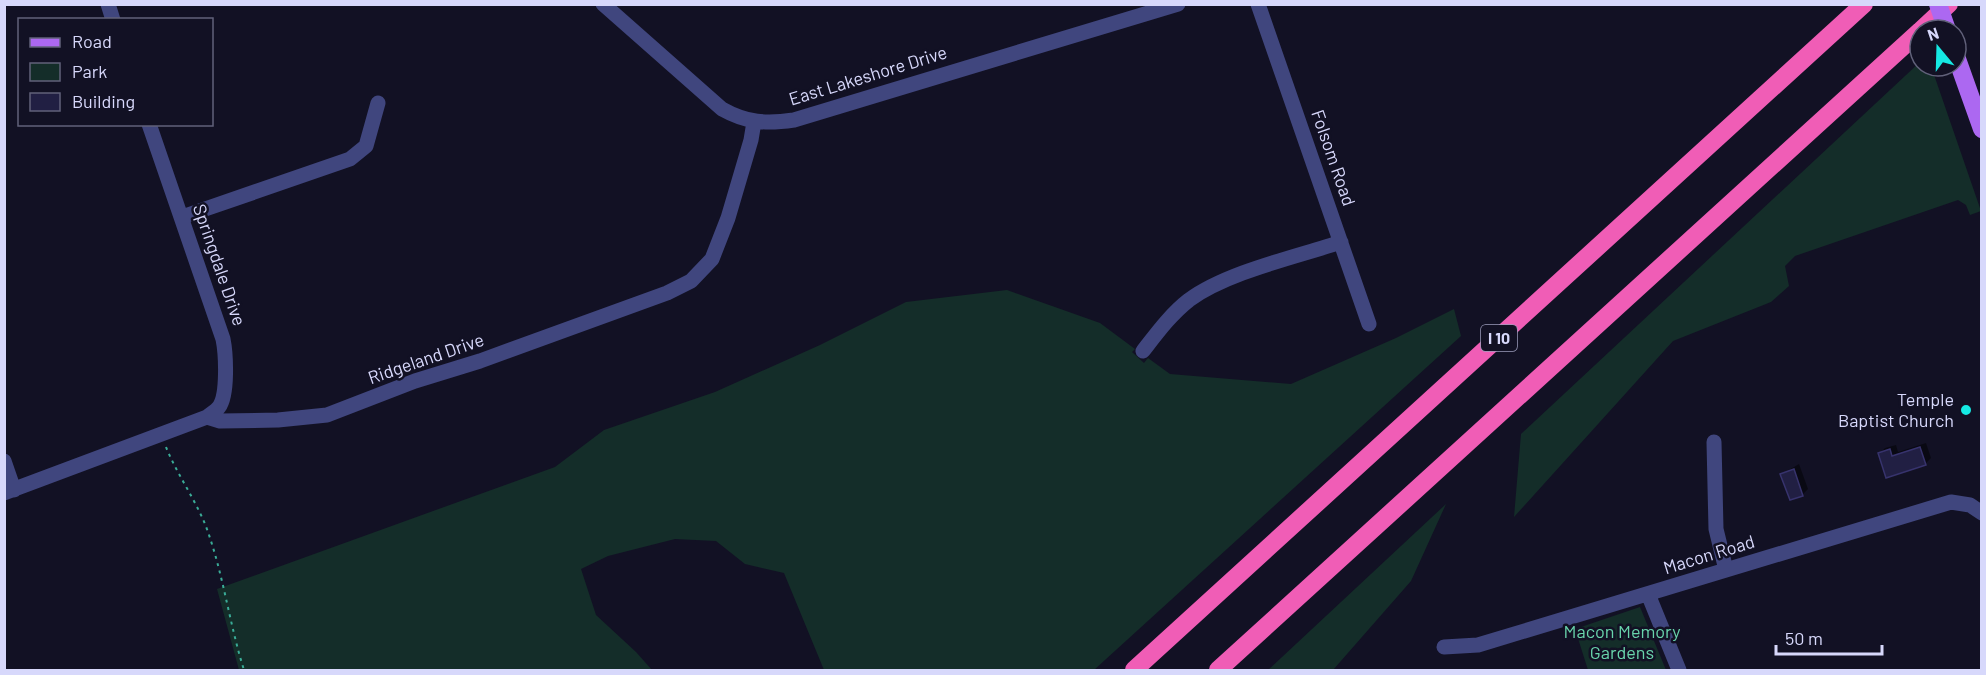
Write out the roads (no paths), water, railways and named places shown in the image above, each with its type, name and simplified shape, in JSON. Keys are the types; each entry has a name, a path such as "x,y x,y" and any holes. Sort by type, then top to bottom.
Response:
{"highway":[{"name":"I 10","path":"1134,670 1864,4"},
{"path":"1933,18 1949,4"},
{"path":"1218,670 1908,41"}],"main road":[{"path":"1963,78 1982,129"}],"street":[{"name":"East Lakeshore Drive","path":"603,4 722,109 740,119 769,124 794,120 1178,4"},
{"name":"Folsom Road","path":"1258,4 1369,324"},
{"path":"182,217 360,153 366,146 378,103"},
{"name":"Ridgeland Drive","path":"207,417 214,420 232,421 327,415 415,381 617,312 691,281 702,271 718,248 751,140 754,122"},
{"name":"Springdale Drive","path":"150,126 218,320 226,357 219,407 207,417"},
{"path":"1143,351 1169,318 1190,299 1221,282 1341,242"},
{"path":"4,461 9,491 162,436 207,417"},
{"path":"1714,442 1716,529 1726,570"},
{"name":"Macon Road","path":"1444,647 1478,645 1951,502 1970,504 1982,513"},
{"path":"1648,594 1679,670"}],"place":[{"name":"Temple Baptist Church","path":"1966,410"}],"park label":[{"name":"Macon Memory Gardens","path":"1622,642"}]}
